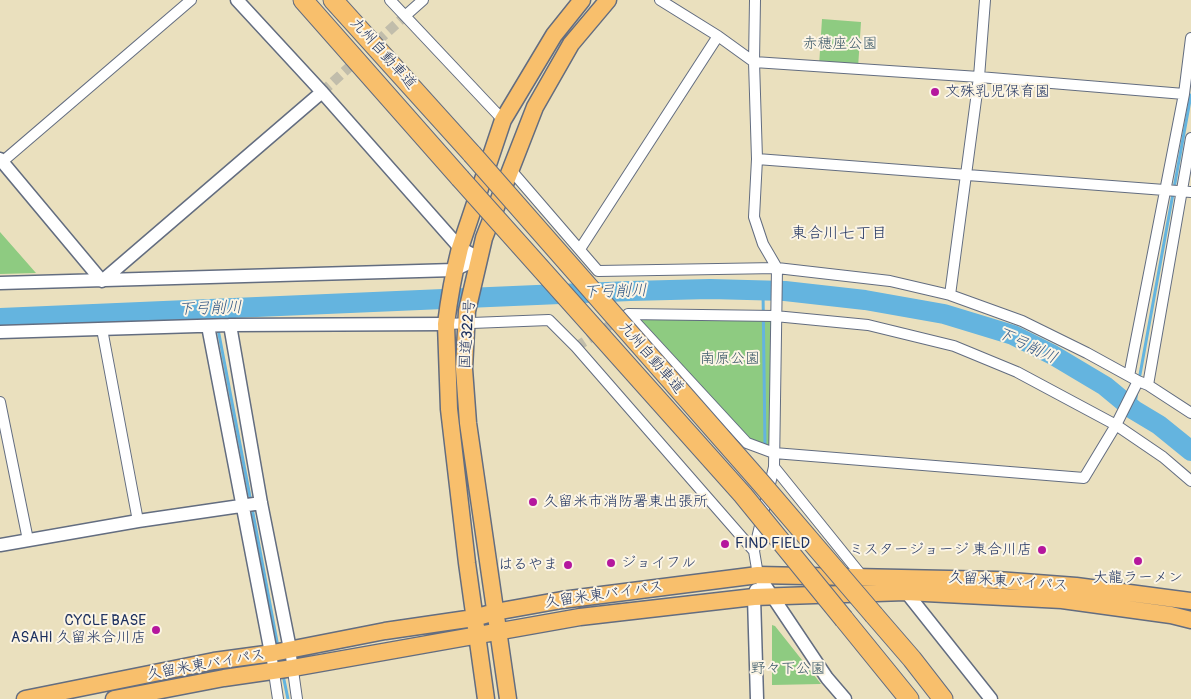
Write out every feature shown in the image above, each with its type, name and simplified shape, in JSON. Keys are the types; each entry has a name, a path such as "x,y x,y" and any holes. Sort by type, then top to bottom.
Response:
{"highway":[{"name":"九州自動車道","path":"303,0 743,495 909,699"},
{"name":"九州自動車道","path":"334,0 761,483 912,659 942,699"},
{"name":"国道322号","path":"486,699 474,618 449,409 447,317 460,248 503,120 554,35 582,0"},
{"name":"国道322号","path":"508,699 468,423 464,369 466,317 484,238 535,108 572,44 608,0"},
{"name":"久留米東バイパス","path":"25,699 214,661 280,651 385,631 474,618 495,612 562,600 758,575 997,580 1086,587 1191,601"},
{"name":"久留米東バイパス","path":"114,699 580,616 754,596 906,592 1062,600 1171,615 1191,620"},
{"path":"912,659 947,699"}],"street":[{"path":"102,281 1,160 191,0"},
{"path":"0,283 454,274 479,258 460,248 322,92 237,0"},
{"path":"390,0 503,120"},
{"path":"405,16 423,0"},
{"path":"660,0 718,36 754,62 979,76 1184,94"},
{"path":"756,0 754,62 757,159 754,217 763,244 776,268 774,466 754,551 758,575 754,596 757,699"},
{"path":"950,295 979,76 985,0"},
{"path":"580,249 718,36"},
{"path":"1138,381 1166,189 1184,94 1191,38"},
{"path":"102,281 322,92"},
{"path":"1191,138 1187,191 1138,381 1116,425 1084,478 774,453 747,443 628,314 775,316 868,324 954,346 1017,372 1116,425 1163,457 1191,481"},
{"path":"757,159 1187,191"},
{"path":"510,169 598,271 776,268 890,281 950,295 1022,321 1138,381 1191,413"},
{"path":"0,332 447,317 549,320 576,347 754,551"},
{"path":"230,325 261,503 283,669 297,699"},
{"path":"208,326 242,506 280,651 283,669 278,699"},
{"path":"102,329 138,521"},
{"path":"0,402 28,540"},
{"path":"774,466 862,576 906,592 991,699"},
{"path":"0,545 138,521 261,503"},
{"path":"758,575 827,678 845,699"}],"green space":[{"name":"赤穂座公園","path":"822,19 861,22 858,68 819,66"},
{"path":"0,232 36,273 0,274"},
{"name":"南原公園","path":"628,314 775,316 774,453 747,443"},
{"name":"野々下公園","path":"772,625 775,626 821,684 772,685"}],"waterway":[{"path":"1139,380 1191,95"},
{"name":"下弓削川","path":"0,318 630,291 710,289 785,291 865,300 944,314 1013,335 1053,355 1105,386 1134,410 1159,425 1191,451"},
{"path":"763,291 765,447"},
{"path":"214,309 217,323"},
{"path":"218,329 251,502"},
{"path":"1134,410 1137,391"},
{"path":"252,508 278,647"},
{"path":"283,675 288,699"}],"tunnel":[{"path":"322,92 405,16"},
{"path":"576,347 621,318"}],"place":[{"name":"文殊乳児保育園","path":"935,92"},
{"name":"久留米市消防署東出張所","path":"533,502"},
{"name":"FIND FIELD","path":"725,544"},
{"name":"ミスタージョージ 東合川店","path":"1042,550"},
{"name":"大龍ラーメン","path":"1138,561"},
{"name":"ジョイフル","path":"611,563"},
{"name":"はるやま","path":"568,565"},
{"name":"CYCLE BASE ASAHI 久留米合川店","path":"156,630"}],"district":[{"name":"東合川七丁目","path":"839,234"}]}
